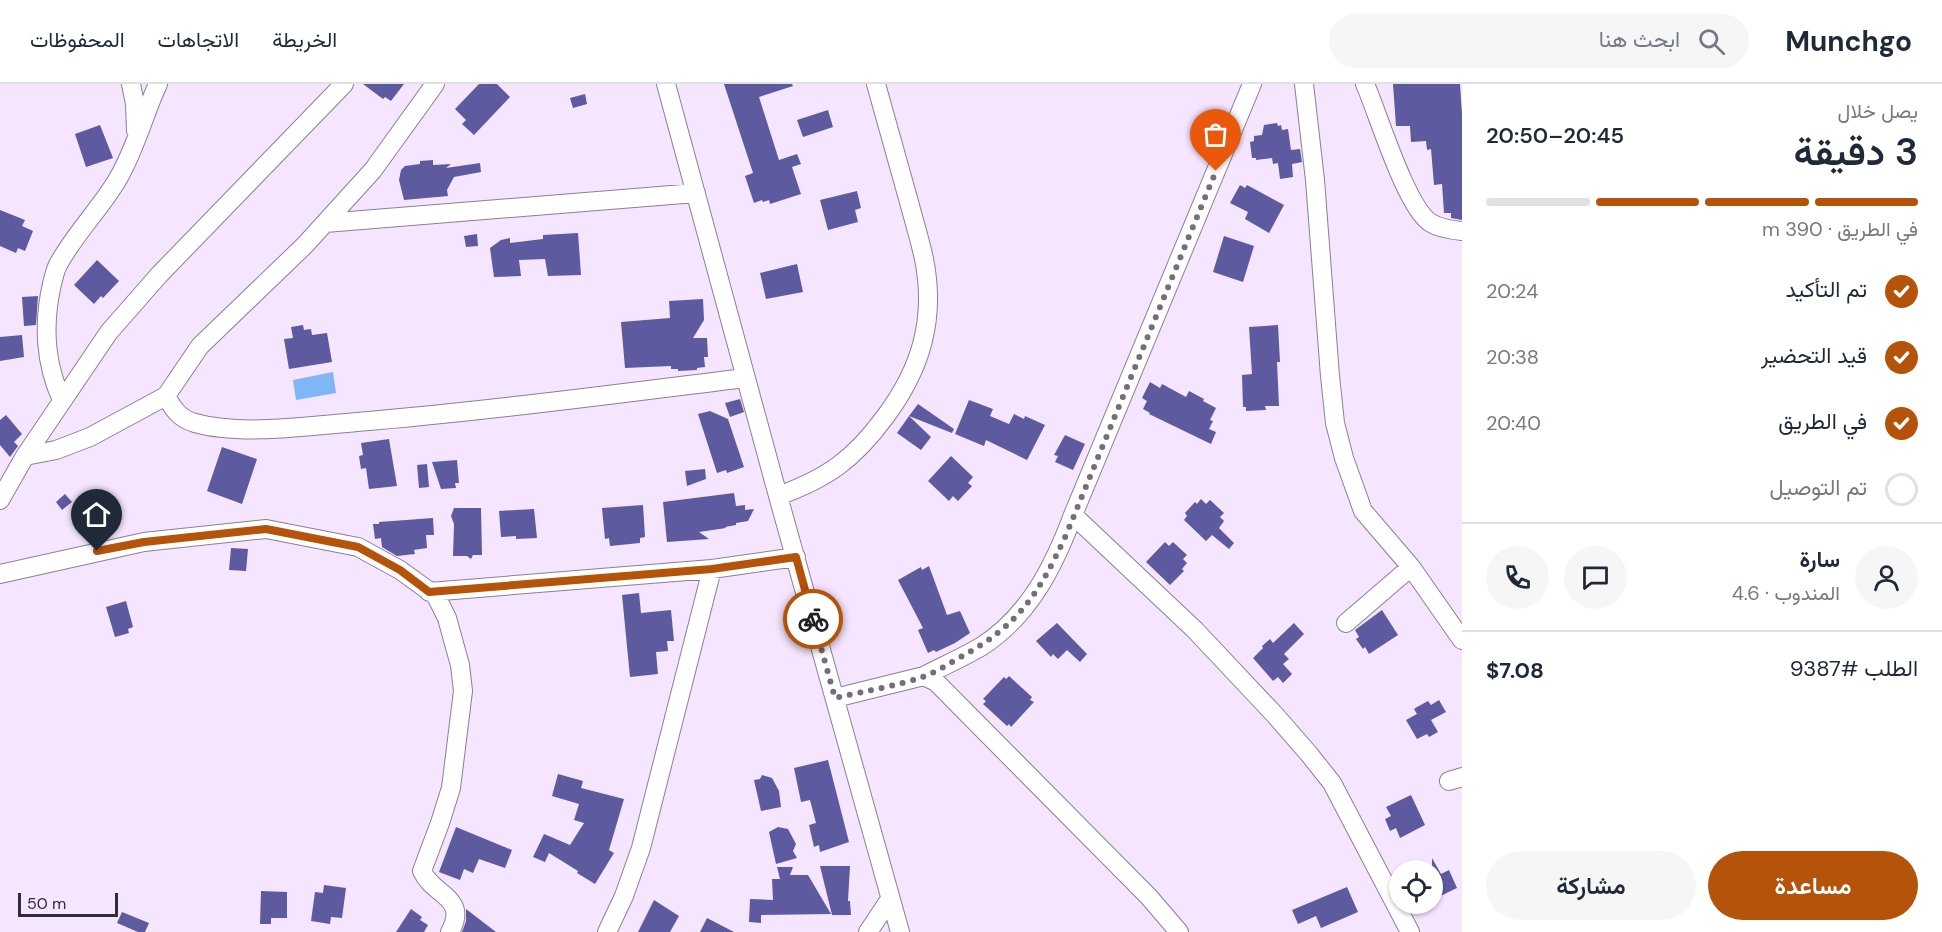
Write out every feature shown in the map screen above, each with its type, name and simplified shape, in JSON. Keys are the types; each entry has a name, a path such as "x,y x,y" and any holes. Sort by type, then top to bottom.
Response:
{"street":[{"path":"130,84 135,104 137,139"},
{"path":"62,400 53,382 48,359 47,307 57,265 79,231 119,178 158,84"},
{"path":"0,500 25,456 109,332 159,275 344,84"},
{"path":"25,456 56,450 90,438 166,396 201,346 305,245 373,170 435,84"},
{"path":"666,84 900,932"},
{"path":"778,495 813,483 832,472 871,437 912,373 924,343 928,317 928,290 924,259 876,84"},
{"path":"835,698 924,676 983,645 1014,620 1036,593 1073,515 1252,84"},
{"path":"1304,84 1315,180 1335,423 1344,458 1364,511 1411,567 1462,640"},
{"path":"1365,84 1398,170 1419,210 1429,222 1444,228 1462,231"},
{"path":"325,223 696,193"},
{"path":"166,396 173,409 193,423 218,427 273,429 512,408 746,378"},
{"path":"1073,515 1196,630 1309,754 1332,783 1410,932"},
{"path":"0,574 144,542 266,529 358,547 400,570 436,596 447,618 460,665 463,691 450,788 422,871 431,883 446,895 454,907 455,921 450,932"},
{"path":"429,592 712,569 796,557"},
{"path":"1346,623 1411,567"},
{"path":"607,932 641,848 712,569"},
{"path":"924,676 936,681 1149,897 1179,932"},
{"path":"868,932 890,899"}],"water":[{"path":"333,372 336,393 296,400 293,380"}],"building":[{"path":"363,84 404,84 391,101 385,97 383,99"},
{"path":"479,84 497,84 510,97 474,135 462,124 466,120 455,109"},
{"path":"724,84 792,84 793,86 759,97 779,160 797,154 801,164 792,167 801,194 770,204 769,200 754,203 745,176 753,173"},
{"path":"1393,84 1460,84 1462,220 1451,218 1451,213 1444,213 1442,184 1434,185 1431,149 1427,150 1426,141 1411,142 1410,126 1396,126"},
{"path":"585,94 587,104 573,108 570,98"},
{"path":"828,110 833,127 803,137 797,120"},
{"path":"1277,123 1278,126 1281,125 1282,130 1288,129 1291,150 1300,149 1302,162 1292,164 1293,177 1280,179 1278,163 1273,164 1272,158 1256,160 1252,158 1250,142 1254,141 1254,136 1262,135 1264,125"},
{"path":"100,125 113,158 86,167 75,134"},
{"path":"433,160 433,165 451,164 446,168 480,163 481,172 454,177 447,190 448,196 404,200 399,180 401,170 405,166 420,164 420,161"},
{"path":"1240,185 1245,188 1247,185 1284,205 1269,233 1245,219 1248,212 1230,203"},
{"path":"857,191 861,208 855,210 858,222 828,230 820,200"},
{"path":"0,210 25,220 22,226 33,231 25,251 18,248 16,253 0,246"},
{"path":"578,233 581,275 548,276 545,259 519,260 521,276 494,277 490,248 501,240 510,238 510,243 543,239 543,235"},
{"path":"477,234 478,246 466,247 464,236"},
{"path":"1224,236 1254,246 1243,282 1213,272"},
{"path":"97,260 119,281 94,304 74,285"},
{"path":"797,264 803,292 766,299 760,273"},
{"path":"38,296 36,325 24,326 22,297"},
{"path":"703,299 704,320 693,338 707,338 708,357 704,357 705,367 678,371 678,369 671,369 671,366 625,368 621,322 670,318 669,301"},
{"path":"303,325 304,330 311,329 312,335 327,333 332,362 289,369 284,339 293,338 291,327"},
{"path":"1278,325 1279,406 1265,406 1266,410 1246,411 1246,407 1243,407 1242,375 1252,374 1249,327"},
{"path":"22,335 24,357 0,361 0,337"},
{"path":"1150,382 1160,388 1162,384 1186,397 1189,391 1216,408 1210,420 1213,421 1209,429 1216,432 1211,444 1143,409 1147,401 1142,398"},
{"path":"740,399 744,412 730,417 725,403"},
{"path":"969,400 993,409 990,416 1009,424 1014,414 1045,425 1027,460 986,440 984,446 955,434"},
{"path":"918,404 954,429 952,433 909,416"},
{"path":"710,411 728,419 744,467 727,473 726,470 717,473 698,414"},
{"path":"6,415 22,434 14,442 18,446 10,457 0,445 0,420"},
{"path":"909,416 931,437 921,450 897,433"},
{"path":"1065,435 1085,444 1073,470 1055,462 1058,456 1054,455"},
{"path":"389,439 397,486 369,489 366,468 361,469 359,456 363,455 361,443"},
{"path":"222,447 257,459 242,504 207,491"},
{"path":"951,456 973,477 968,483 972,486 958,501 953,496 949,501 928,481"},
{"path":"457,460 459,483 455,483 456,488 441,489 432,462"},
{"path":"427,464 429,487 419,488 417,465"},
{"path":"705,469 706,479 687,486 685,471"},
{"path":"734,493 736,506 745,505 745,510 754,509 748,521 726,528 699,532 709,539 667,542 663,502"},
{"path":"65,494 72,502 62,510 56,502"},
{"path":"1201,499 1206,504 1210,500 1224,513 1220,517 1224,521 1219,528 1234,543 1229,549 1212,535 1206,541 1184,520 1187,516 1185,513"},
{"path":"643,505 645,537 640,538 640,543 610,546 609,538 605,539 602,508"},
{"path":"454,508 481,508 482,555 473,555 471,559 467,556 453,556 454,524 451,516"},
{"path":"534,509 537,538 501,537 499,511"},
{"path":"433,518 434,535 426,535 427,548 414,550 415,554 397,556 382,547 381,538 375,539 373,524"},
{"path":"1165,542 1169,546 1173,542 1187,555 1183,559 1187,563 1182,569 1184,571 1170,585 1146,562"},
{"path":"231,548 248,549 246,571 229,570"},
{"path":"929,566 947,615 960,611 970,633 955,643 936,652 934,650 928,653 918,630 923,628 898,580 921,567 922,570"},
{"path":"639,593 641,613 671,610 674,641 667,641 668,651 656,652 658,674 630,677 622,595"},
{"path":"126,601 133,627 128,629 129,633 115,637 106,607"},
{"path":"1382,610 1398,635 1369,654 1356,639 1359,637 1355,630"},
{"path":"1057,623 1087,654 1080,662 1067,650 1058,659 1053,654 1051,657 1036,641"},
{"path":"1294,623 1304,634 1284,654 1289,659 1283,664 1292,674 1283,683 1278,677 1273,681 1253,658 1270,639 1273,643"},
{"path":"1009,676 1032,697 1030,700 1034,702 1011,727 983,704 986,701 983,699 1004,677 1006,679"},
{"path":"1439,700 1446,712 1431,720 1438,732 1429,737 1427,734 1417,739 1406,720 1417,714 1414,709 1417,707 1428,701 1431,705"},
{"path":"828,760 849,842 820,852 819,845 814,847 809,825 816,823 810,800 801,802 794,768"},
{"path":"558,774 583,781 581,788 624,799 609,850 614,853 595,884 549,853 545,862 533,857 544,834 570,845 584,823 574,820 579,804 552,796"},
{"path":"762,775 772,778 779,791 781,807 761,811 754,780 760,779"},
{"path":"1411,795 1425,825 1400,838 1396,828 1390,831 1385,819 1391,816 1386,807"},
{"path":"456,827 512,850 505,868 479,859 473,873 464,869 460,880 439,872"},
{"path":"778,827 788,829 796,844 793,851 797,858 776,864 769,832"},
{"path":"820,866 850,866 848,901 850,901 851,915 832,915"},
{"path":"777,867 793,867 790,875 808,875 831,914 761,915 761,923 749,922 750,899 773,900 772,879 780,879"},
{"path":"1449,870 1457,888 1443,895 1443,873"},
{"path":"324,885 346,888 342,918 331,917 330,924 311,921 315,892 323,893"},
{"path":"1347,887 1358,912 1321,928 1316,916 1298,924 1292,910"},
{"path":"261,891 287,892 287,918 271,918 271,924 260,924"},
{"path":"654,900 679,916 670,932 638,932"},
{"path":"411,909 422,917 420,920 428,925 424,932 396,932"},
{"path":"466,909 496,932 462,932 466,921"},
{"path":"122,912 149,923 145,932 138,932 117,923"},
{"path":"707,918 734,932 700,932"}],"way so far":[{"path":"813,619 835,698 924,676 983,645 1014,620 1036,593 1066,535 1216,171"}],"route":[{"path":"97,551 144,542 266,529 358,547 400,570 429,592 712,569 796,557 813,619"}]}
